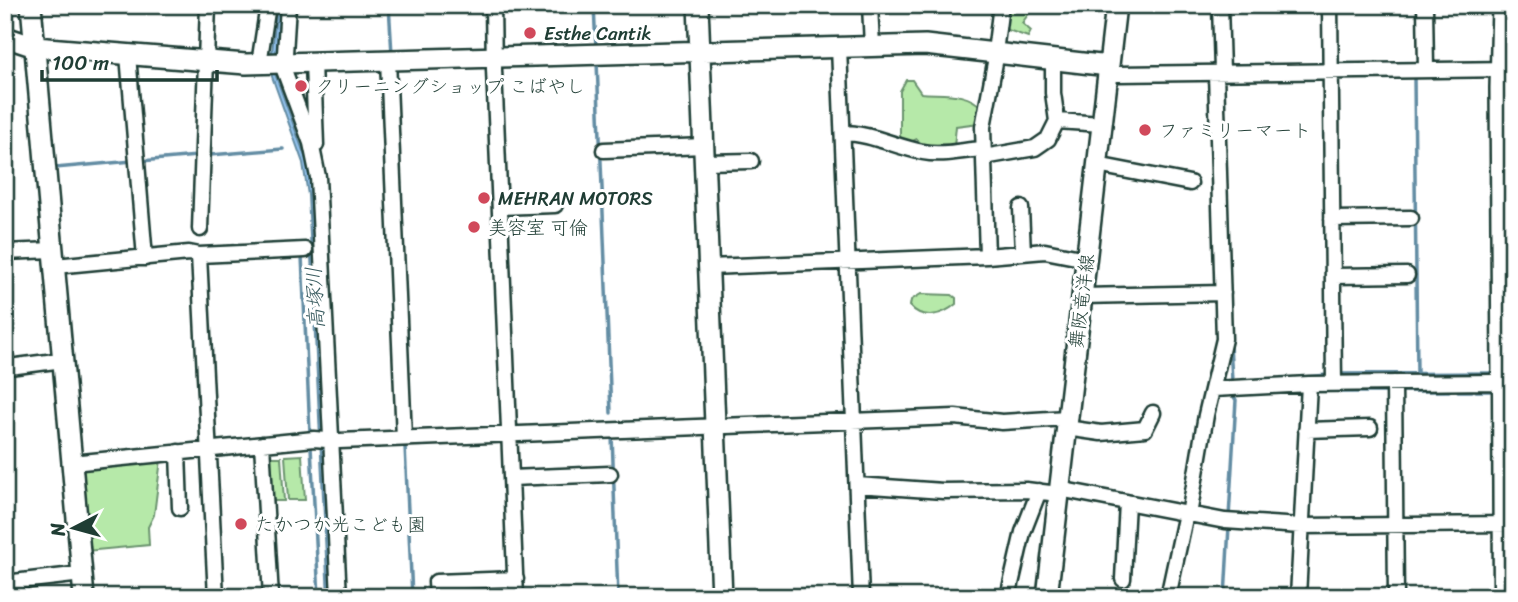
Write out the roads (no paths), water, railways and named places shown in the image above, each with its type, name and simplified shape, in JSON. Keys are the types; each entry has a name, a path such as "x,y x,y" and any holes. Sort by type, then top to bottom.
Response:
{"street":[{"path":"31,5 84,597"},
{"path":"200,229 208,5"},
{"path":"268,5 272,64 285,76 315,160"},
{"path":"272,64 288,5"},
{"path":"493,5 516,597"},
{"path":"698,5 722,597"},
{"path":"870,5 872,46"},
{"path":"987,256 983,127 1001,5"},
{"name":"舞阪竜洋線","path":"1047,597 1052,491 1067,423 1116,5"},
{"path":"1168,597 1224,338 1220,5"},
{"path":"1331,5 1334,383"},
{"path":"1425,5 1426,70"},
{"path":"1501,597 1506,524 1506,385 1502,371 1507,69 1502,5"},
{"path":"5,37 35,47 206,62 272,64 940,46 1100,65 1117,74 1507,69"},
{"path":"839,47 861,597"},
{"path":"128,55 145,258"},
{"path":"843,133 888,141 927,153 984,153 1034,148 1048,139 1057,121 1054,59"},
{"path":"388,60 404,438"},
{"path":"313,62 325,439 339,597"},
{"path":"1057,121 1102,124"},
{"path":"604,150 705,154 751,160"},
{"path":"1097,164 1189,183"},
{"path":"500,207 555,205"},
{"path":"1021,208 1023,253"},
{"path":"1332,219 1410,219"},
{"path":"5,252 54,258 145,258 188,253 200,255 305,250"},
{"path":"709,267 987,256 1045,251 1086,259"},
{"path":"200,255 216,597"},
{"path":"1333,276 1407,275"},
{"path":"1082,296 1223,293"},
{"path":"9,367 63,360"},
{"path":"1213,389 1334,383 1494,382 1506,385"},
{"path":"1394,383 1396,597"},
{"path":"1297,597 1309,384"},
{"path":"72,463 325,439 956,418 1067,423 1101,433 1145,429 1153,414"},
{"path":"1307,430 1370,428"},
{"path":"262,444 271,597"},
{"path":"177,452 180,508"},
{"path":"511,478 610,474"},
{"path":"857,485 943,491 1052,491 1225,521 1301,526 1506,524"},
{"path":"1008,597 1023,532 1052,491"},
{"path":"1123,579 1127,502"},
{"path":"5,583 82,574"},
{"path":"437,597 436,583 516,579"}],"water":[{"name":"高塚川","path":"277,5 283,5 274,71 307,162 312,194 332,597 328,597 308,195 303,163 270,71"}],"waterway":[{"path":"389,5 392,54"},
{"path":"594,5 596,48"},
{"path":"597,62 611,413"},
{"path":"1414,76 1417,374"},
{"path":"210,155 283,149"},
{"path":"141,161 197,156"},
{"path":"55,168 133,161"},
{"path":"249,245 261,245"},
{"path":"209,248 245,246"},
{"name":"高塚川","path":"302,256 310,433"},
{"path":"1230,344 1232,381"},
{"path":"1339,374 1494,373"},
{"path":"1304,377 1328,375"},
{"path":"1399,391 1449,391"},
{"path":"1458,391 1472,391"},
{"path":"1476,391 1492,391"},
{"path":"1229,517 1236,400 1231,392"},
{"path":"1341,392 1391,392"},
{"path":"612,435 618,597"},
{"path":"405,446 412,597"},
{"path":"311,447 319,597"},
{"path":"1225,597 1229,526"}],"place":[{"name":"Esthe Cantik","path":"530,33"},
{"name":"クリーニングショップ こばやし","path":"301,86"},
{"name":"ファミリーマート","path":"1145,130"},
{"name":"MEHRAN MOTORS","path":"484,198"},
{"name":"美容室 可倫","path":"474,227"},
{"name":"たかつか光こども園","path":"241,524"}]}
